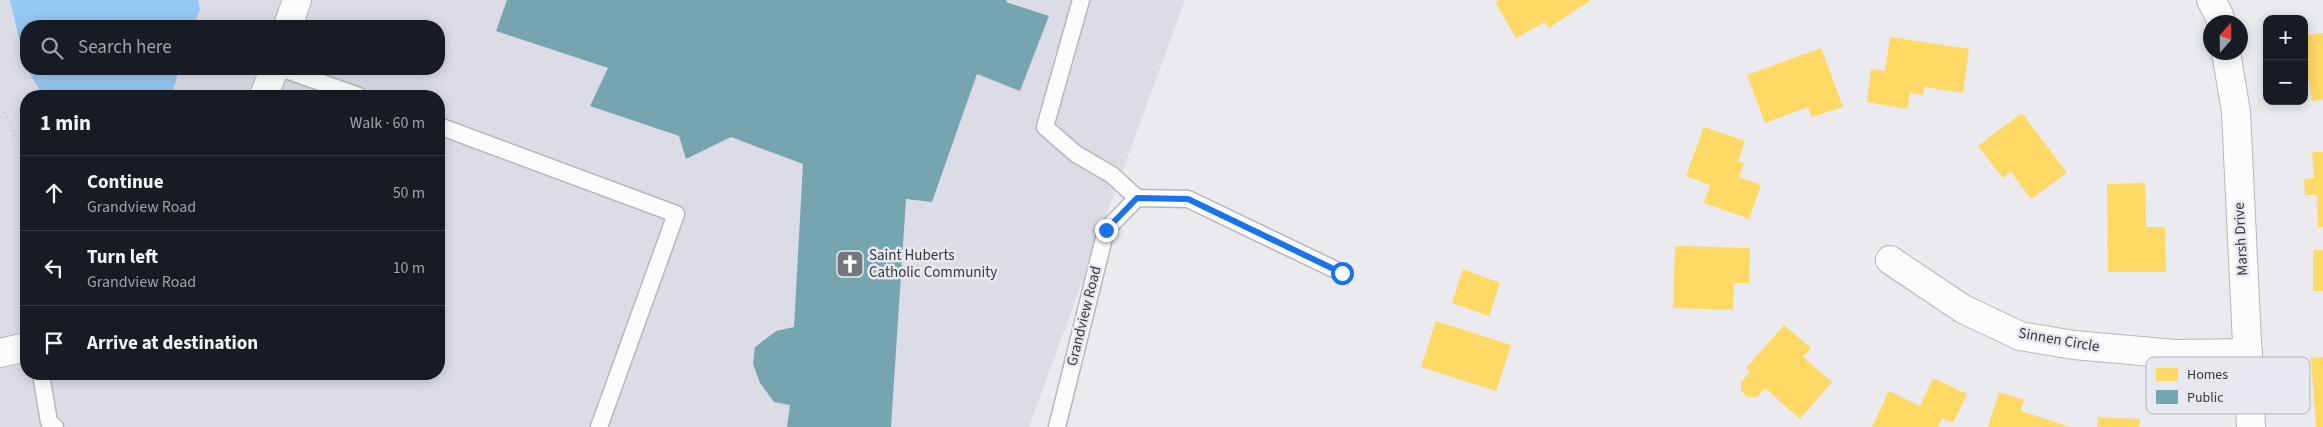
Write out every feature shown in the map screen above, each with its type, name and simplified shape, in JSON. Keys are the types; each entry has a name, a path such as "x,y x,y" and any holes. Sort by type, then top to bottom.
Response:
{"street":[{"path":"290,20 297,0"},
{"path":"2211,0 2219,15"},
{"name":"Marsh Drive","path":"2227,60 2236,112 2248,357"},
{"path":"266,90 272,75"},
{"name":"Sinnen Circle","path":"1890,260 1963,309 2020,336 2074,345 2175,354 2248,353"},
{"path":"0,353 20,348"},
{"name":"Marsh Drive","path":"2250,414 2251,427"}],"lane":[{"path":"1081,0 1045,127 1076,154 1112,175 1137,198 1188,199 1342,273"},
{"path":"300,75 343,90"},
{"path":"445,128 676,214 599,427"},
{"name":"Grandview Road","path":"1057,427 1106,230 1137,198"},
{"path":"42,380 50,422 55,427"}],"path":[{"path":"0,103 20,146"}],"shaded area":[{"path":"0,0 1185,0 1029,427 0,427"}],"water":[{"path":"10,0 198,0 200,10 196,20 20,20 20,42"},
{"path":"31,75 177,75 174,90 39,90"}],"building: Homes":[{"path":"1499,0 1591,0 1549,28 1545,22 1516,38 1495,2"},
{"path":"2323,33 2323,100 2312,101 2308,81 2308,35"},
{"path":"1890,37 1969,49 1963,93 1924,87 1923,95 1910,93 1907,109 1867,102 1871,69 1885,71"},
{"path":"1821,48 1843,107 1812,117 1808,107 1765,123 1747,75"},
{"path":"2022,113 2067,173 2031,199 2011,172 2003,178 1978,146"},
{"path":"1704,127 1745,141 1738,161 1744,163 1739,177 1761,185 1749,219 1704,203 1710,185 1686,176"},
{"path":"2312,152 2323,152 2323,227 2318,227 2317,195 2305,195 2304,179 2314,178"},
{"path":"2145,183 2146,227 2165,227 2166,272 2108,272 2107,184"},
{"path":"1675,246 1750,248 1749,283 1734,283 1733,310 1673,308"},
{"path":"2313,250 2323,250 2323,291 2313,291"},
{"path":"1463,269 1500,283 1489,316 1452,303"},
{"path":"1436,321 1511,345 1496,391 1421,367"},
{"path":"1784,325 1811,348 1803,357 1832,382 1800,419 1765,388 1757,397 1748,397 1741,391 1741,382 1750,372 1746,368"},
{"path":"2323,357 2323,427 2316,427 2311,358"},
{"path":"1933,378 1967,394 1953,423 1942,418 1938,427 1872,427 1889,391 1920,406"},
{"path":"1999,392 2024,400 2021,411 2070,427 1988,427"},
{"path":"2098,417 2140,419 2139,427 2097,427"}],"building: Public":[{"name":"Saint Huberts Catholic Community","path":"507,0 1007,0 1006,2 1049,16 1020,91 977,74 932,202 906,199 891,427 787,427 790,405 774,402 760,383 753,364 755,347 776,331 794,327 803,164 731,137 686,159 679,136 590,106 608,68 496,31"}],"place":[{"name":"Saint Huberts Catholic Community","path":"850,264"}],"route":[{"path":"1106,230 1137,198 1188,199 1342,273"}]}
